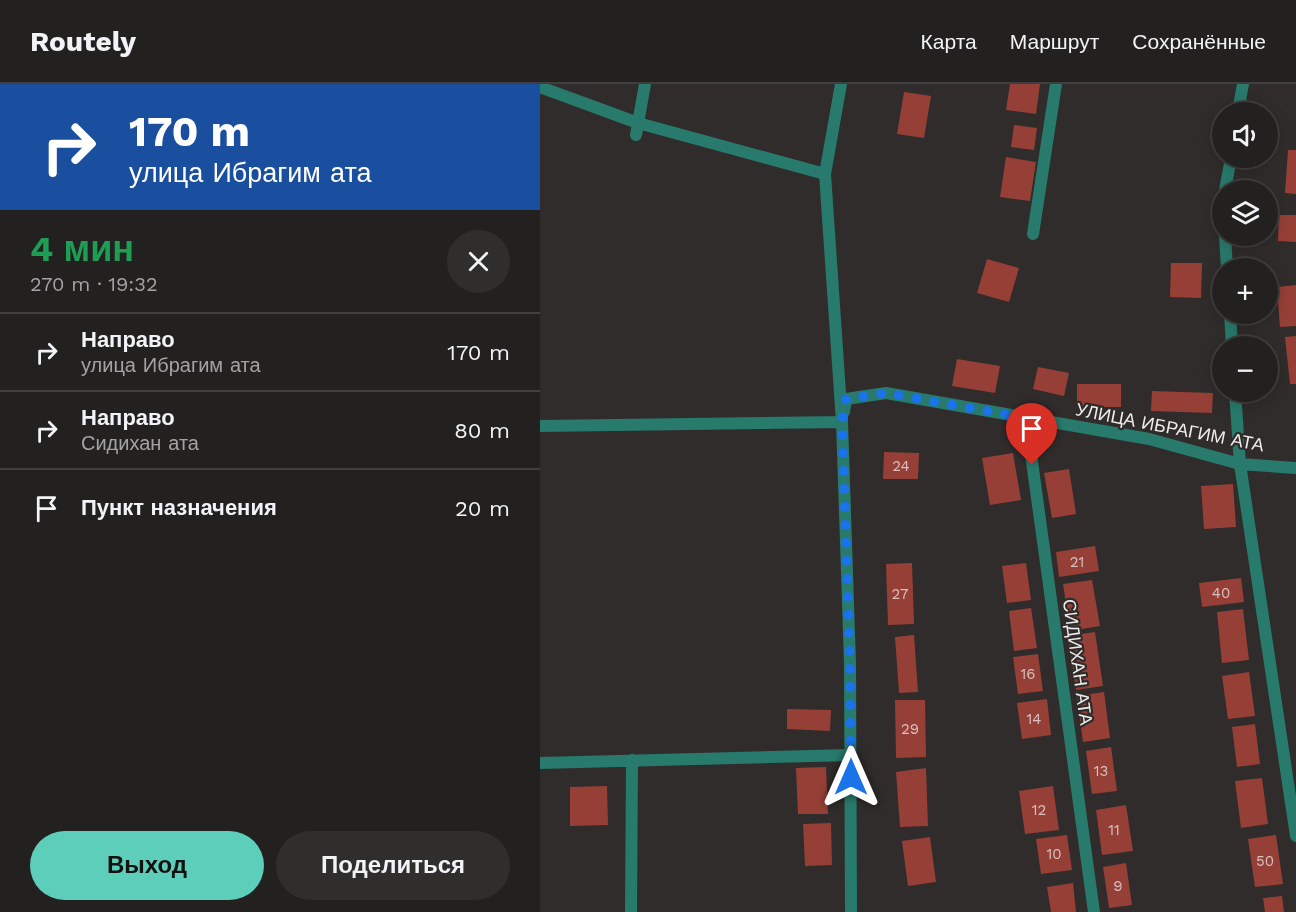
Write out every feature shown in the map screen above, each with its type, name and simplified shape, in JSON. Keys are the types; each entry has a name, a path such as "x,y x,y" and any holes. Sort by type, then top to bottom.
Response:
{"street":[{"path":"637,129 645,84"},
{"path":"841,84 825,174 842,422 850,652 851,912"},
{"path":"1033,234 1056,84"},
{"path":"1240,102 1243,84"},
{"path":"540,87 637,129 825,174"},
{"name":"УЛИЦА ИБРАГИМ АТА","path":"842,422 846,399 886,393 1149,439 1240,464 1296,468"},
{"path":"1236,402 1240,464 1296,836"},
{"name":"СИДИХАН АТА","path":"1026,418 1094,912"},
{"path":"540,426 842,422"},
{"path":"540,763 850,755"},
{"path":"631,912 632,760"}],"building":[{"path":"1010,84 1040,84 1036,114 1006,110"},
{"path":"904,92 931,96 924,138 897,134"},
{"path":"1014,125 1037,128 1034,150 1011,147"},
{"path":"1288,150 1296,150 1296,194 1285,193"},
{"path":"1006,157 1036,162 1030,201 1000,197"},
{"path":"1279,215 1296,215 1296,242 1278,241"},
{"path":"987,259 1019,268 1009,302 977,293"},
{"path":"1171,263 1202,263 1201,298 1170,297"},
{"path":"1296,285 1296,326 1280,327 1278,287"},
{"path":"1296,336 1296,384 1290,384 1285,337"},
{"path":"957,359 1000,366 995,393 952,386"},
{"path":"1038,367 1069,373 1064,396 1033,389"},
{"path":"1077,384 1121,384 1121,407 1077,407"},
{"path":"1152,391 1212,393 1212,413 1151,411"},
{"path":"884,452 919,453 918,479 883,479"},
{"path":"1013,453 1021,500 990,505 982,458"},
{"path":"1069,469 1076,514 1052,518 1044,473"},
{"path":"1233,484 1236,527 1204,529 1201,486"},
{"path":"1095,546 1099,571 1059,577 1056,552"},
{"path":"912,563 914,624 888,625 886,564"},
{"path":"1026,563 1031,600 1007,603 1002,566"},
{"path":"1241,578 1244,602 1202,607 1199,583"},
{"path":"1092,580 1100,626 1070,631 1063,584"},
{"path":"1031,608 1037,648 1014,651 1009,611"},
{"path":"1243,609 1249,660 1222,663 1217,612"},
{"path":"1095,632 1103,686 1076,690 1068,636"},
{"path":"914,635 918,692 899,693 895,637"},
{"path":"1038,654 1043,691 1018,694 1013,657"},
{"path":"1249,672 1255,716 1228,719 1222,676"},
{"path":"1104,692 1110,738 1083,742 1077,696"},
{"path":"1047,699 1051,735 1022,739 1017,703"},
{"path":"895,700 925,700 926,757 896,758"},
{"path":"787,709 831,710 830,731 787,729"},
{"path":"1255,724 1260,764 1237,767 1232,727"},
{"path":"1111,747 1117,791 1092,794 1086,751"},
{"path":"826,767 828,814 798,814 796,768"},
{"path":"926,768 928,826 900,827 896,772"},
{"path":"1262,778 1268,824 1241,828 1235,781"},
{"path":"607,786 608,825 570,826 570,787"},
{"path":"1053,786 1059,830 1025,834 1019,791"},
{"path":"1126,805 1133,851 1102,855 1096,810"},
{"path":"831,823 832,865 805,866 803,824"},
{"path":"1067,835 1072,870 1041,874 1036,839"},
{"path":"1276,835 1283,884 1255,887 1248,839"},
{"path":"930,837 936,882 908,886 902,841"},
{"path":"1126,863 1132,905 1109,908 1103,867"},
{"path":"1073,883 1076,912 1051,912 1047,887"},
{"path":"1282,896 1284,912 1265,912 1263,898"}],"route":[{"path":"851,777 850,663 842,422 846,399 886,393 1026,418 1032,465"}]}
